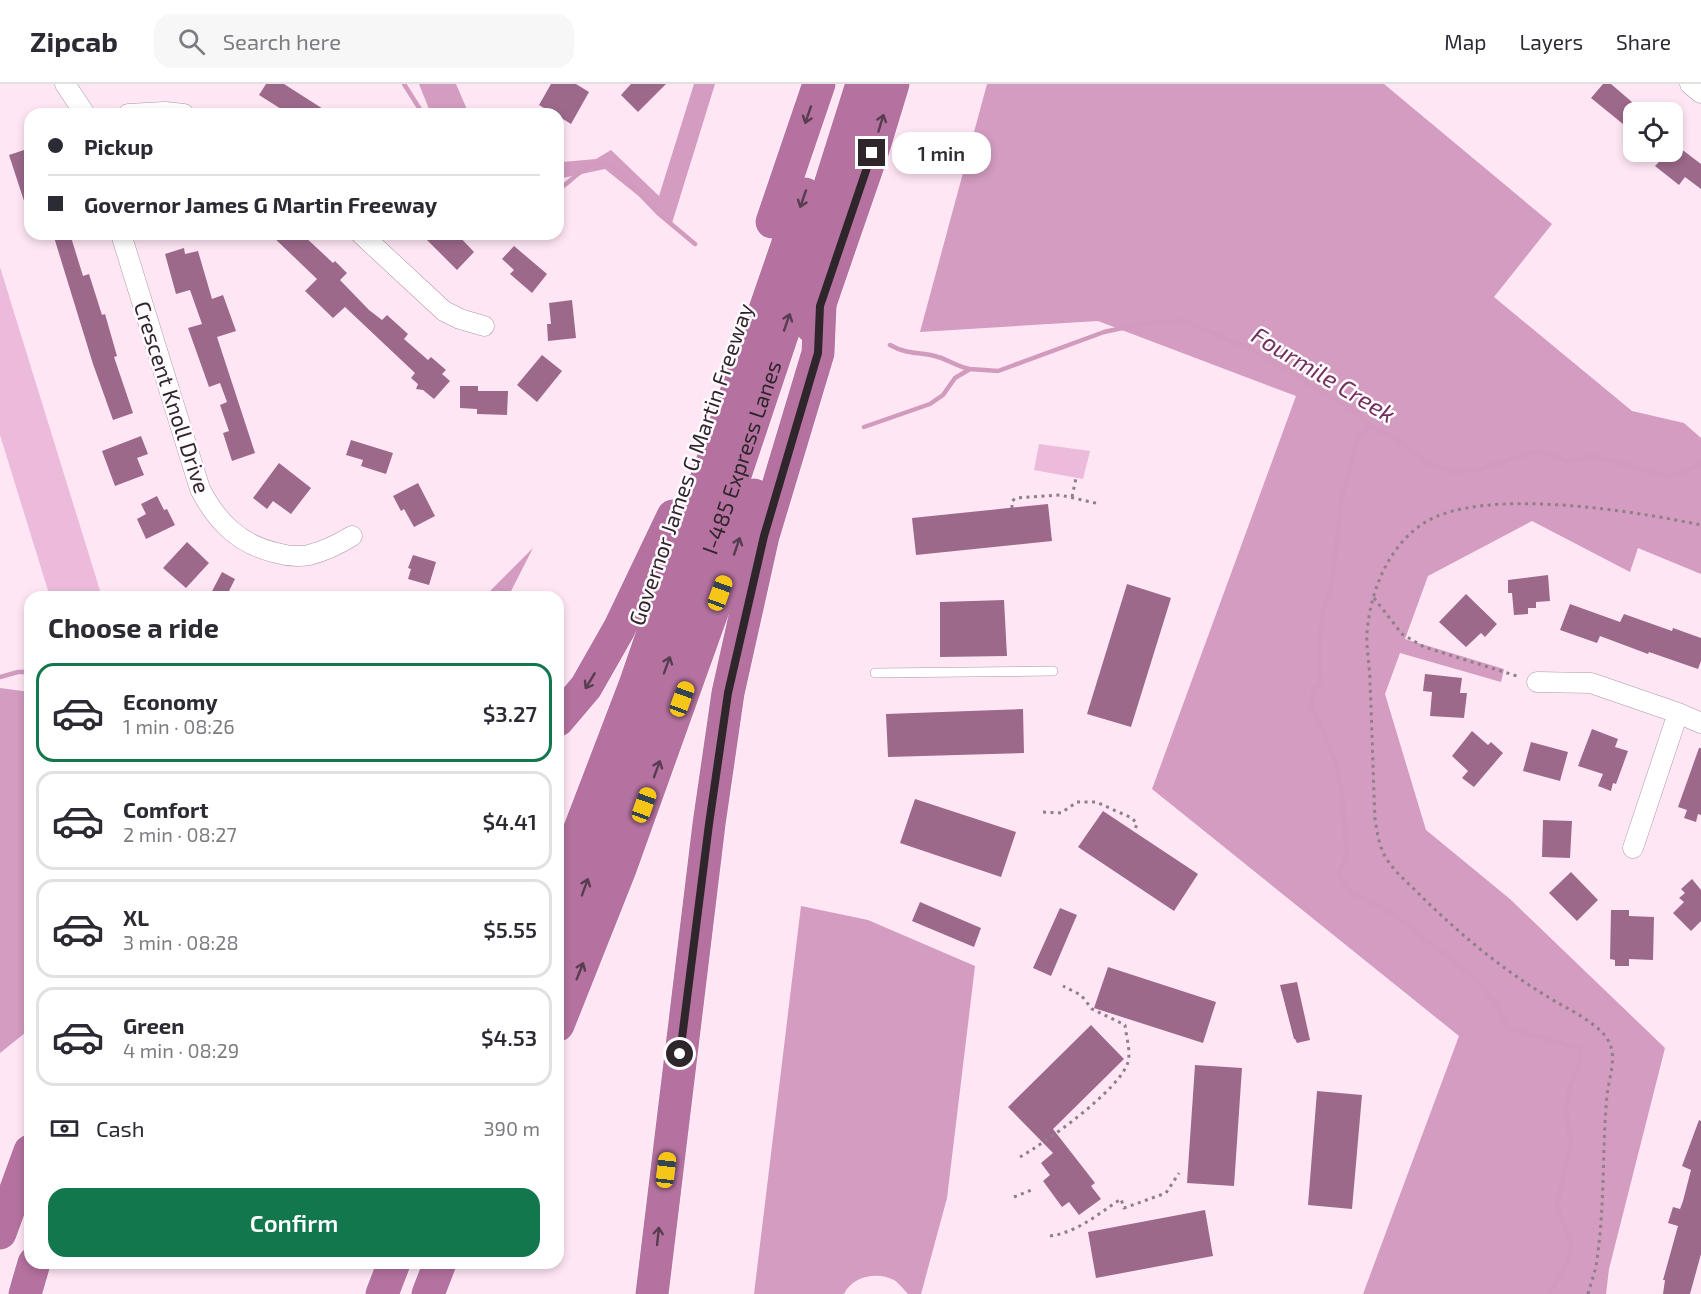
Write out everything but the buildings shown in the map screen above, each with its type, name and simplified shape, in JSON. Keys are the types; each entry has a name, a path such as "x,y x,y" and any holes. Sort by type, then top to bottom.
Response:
{"highway":[{"name":"Governor James G Martin Freeway","path":"564,826 673,516 819,84"},
{"name":"I-485 Express Lanes","path":"564,870 635,685 842,84"},
{"name":"I-485 Express Lanes","path":"564,946 724,509 862,84"},
{"path":"564,1010 620,869 671,730 820,306 893,84"},
{"path":"652,1294 707,836 728,693 764,536 818,353 820,306"},
{"path":"564,713 586,687 619,629 673,516"},
{"path":"0,1233 24,1167"},
{"path":"24,1294 32,1269"},
{"path":"376,1294 384,1269"},
{"path":"382,1294 392,1269"},
{"path":"402,1294 412,1269"},
{"path":"428,1294 438,1269"},
{"path":"451,1294 461,1269"}],"street":[{"path":"65,84 81,108"},
{"path":"1690,84 1701,93"},
{"name":"Crescent Knoll Drive","path":"123,240 200,489 213,513 223,524 250,544 288,556 309,555 334,546 352,536"},
{"path":"367,240 444,311 483,326"},
{"path":"1537,682 1591,683 1701,723"},
{"path":"1633,848 1678,713"}],"lane":[{"path":"875,673 1053,671"}],"path":[{"path":"1072,498 1076,478"},
{"path":"1012,508 1012,501 1016,498 1060,495 1100,504"},
{"path":"1588,1294 1597,1260 1607,1095 1613,1053 1603,1032 1545,995 1479,948 1431,906 1392,867 1379,842 1375,819 1367,633 1382,570 1401,544 1423,523 1451,511 1533,503 1585,507 1701,525"},
{"path":"1374,598 1402,634 1424,647 1537,682"},
{"path":"1043,812 1061,813 1077,802 1096,802 1132,818 1137,824 1134,832"},
{"path":"1020,1157 1048,1140 1081,1114 1124,1072 1129,1059 1125,1025 1092,1009 1081,995 1063,986"},
{"path":"1050,1236 1064,1234 1078,1228 1121,1199 1124,1208 1166,1193 1179,1173"},
{"path":"1014,1197 1034,1189"}],"shaded area":[{"path":"419,84 456,84 466,108 429,108"},
{"path":"694,84 715,84 672,223 605,169 564,178 564,162 596,159 611,150 659,196"},
{"path":"987,84 1384,84 1552,224 1494,297 1632,411 1684,423 1701,438 1701,574 1638,548 1630,572 1532,521 1428,576 1405,639 1504,669 1501,682 1400,653 1385,694 1426,830 1510,899 1665,1048 1609,1269 1606,1294 1363,1294 1459,1036 1152,789 1296,396 1098,321 920,332"},
{"path":"0,267 100,591 48,591 0,435"},
{"path":"1039,444 1090,451 1083,479 1034,470"},
{"path":"533,548 511,591 490,591"},
{"path":"0,688 24,691 24,1034 0,1053"},
{"path":"801,906 868,920 975,966 947,1198 921,1294 908,1294 894,1280 873,1276 859,1279 844,1294 754,1294"}],"waterway":[{"path":"404,84 419,108"},
{"path":"564,185 591,166 599,164 615,168 658,213 695,244"},
{"name":"Fourmile Creek","path":"864,427 930,404 943,395 955,378 970,369 998,371 1104,332 1146,323 1184,321 1261,354 1354,411 1370,426 1395,438 1426,462 1451,472 1480,469 1538,451 1569,461 1593,456 1667,476 1686,472 1701,463"},
{"path":"890,345 903,351 938,357 970,369"},
{"path":"1370,426 1361,434 1355,447 1342,495 1331,590 1321,623 1320,683 1314,688 1311,709 1320,724 1336,763 1342,795 1347,855 1339,873 1350,891 1393,914 1477,980 1494,1001 1508,1028 1581,1049 1581,1060 1570,1087 1566,1111 1571,1143 1557,1207 1571,1242 1568,1262 1549,1294"},
{"name":"Fourmile Creek","path":"0,677 24,672"}],"route":[{"path":"680,1054 728,693 764,536 818,353 820,306 872,153"}]}
